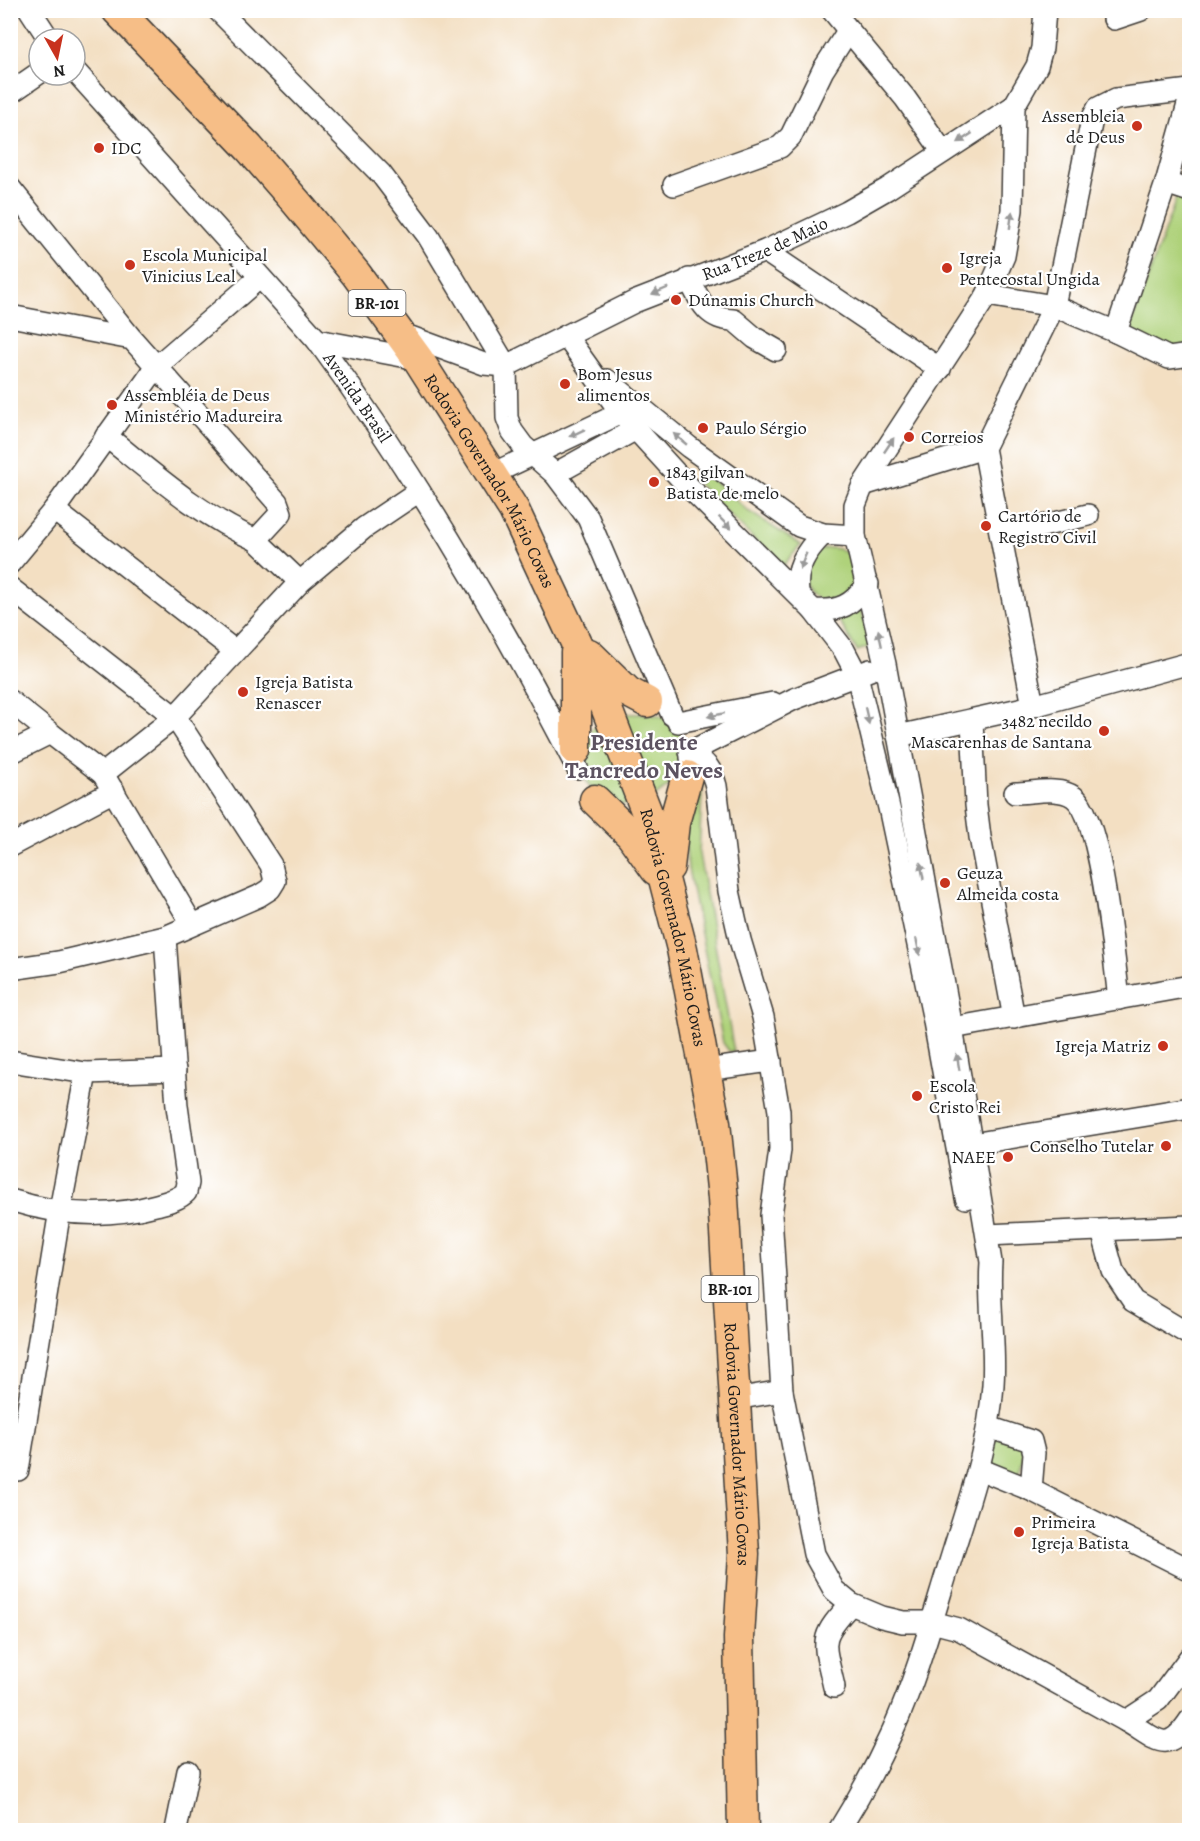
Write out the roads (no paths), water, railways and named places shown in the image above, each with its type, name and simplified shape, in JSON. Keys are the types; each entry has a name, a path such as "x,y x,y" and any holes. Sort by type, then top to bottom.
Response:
{"highway":[{"name":"Rodovia Governador Mário Covas","path":"117,10 249,148 334,248 418,359 519,520 606,707 647,813 668,888 716,1123 723,1198 744,1554 739,1638 743,1830"},
{"path":"576,640 628,692 666,713"},
{"path":"576,640 577,759"},
{"path":"668,888 674,823 689,762"},
{"path":"595,800 631,835 668,888"}],"street":[{"path":"30,10 42,27"},
{"path":"218,10 381,174 410,209 506,366 507,418 516,437 555,474 576,499 597,537 666,713 687,736 689,762 678,793 665,805 647,813 629,814 611,810 595,800"},
{"path":"832,10 905,98 943,152"},
{"path":"989,1286 978,1265 956,1096 900,810 898,736 868,584 855,536 855,505 863,485 987,295 1004,256 1012,210 1014,106 1036,66 1042,48 1045,10"},
{"path":"1114,19 1140,10"},
{"path":"674,185 780,147 790,136 818,80 848,31"},
{"path":"10,93 27,81"},
{"name":"Avenida Brasil","path":"87,84 317,340 378,427 419,491 550,717 577,759 583,786 595,800"},
{"path":"1033,706 984,448 1054,306 1092,119 1098,108 1116,99 1190,90"},
{"path":"1116,332 1166,183 1190,97"},
{"name":"Rua Treze de Maio","path":"506,366 634,302 765,251 867,201 1014,106"},
{"path":"1166,183 1190,191"},
{"path":"10,188 132,339 277,502 281,513 256,540"},
{"path":"765,251 940,369"},
{"path":"10,563 54,510 157,366 259,278"},
{"path":"689,279 703,308 721,320 735,320 755,338 776,350"},
{"path":"987,295 1054,306 1116,332 1168,358 1190,355"},
{"path":"10,316 132,339"},
{"path":"400,333 484,364 506,366"},
{"path":"566,336 621,413 684,482 798,593 844,650 857,675 900,810 952,1028 956,1096 972,1144 991,1262 989,1286 994,1347 993,1385 979,1468 932,1622 894,1728 870,1779 839,1830"},
{"path":"317,340 418,359"},
{"path":"591,368 736,483 800,526 823,534 855,536"},
{"path":"492,474 621,413"},
{"path":"555,474 636,429"},
{"path":"106,436 205,514 256,540 300,582"},
{"path":"863,485 984,448"},
{"path":"10,846 109,783 300,582 364,528 419,491"},
{"path":"54,510 235,651"},
{"path":"1001,536 1088,515"},
{"path":"798,593 796,581 801,560 823,534"},
{"path":"813,610 840,609 849,606 868,584"},
{"path":"10,588 174,717 275,874 275,881 270,889 259,896 165,937 59,962 10,969"},
{"path":"898,736 1033,706 1190,663"},
{"path":"689,762 794,699 885,664"},
{"path":"577,759 587,725 606,707 627,701 666,713 794,699"},
{"path":"10,701 109,783 192,924"},
{"path":"972,720 979,827 1014,1018"},
{"path":"10,753 50,733"},
{"path":"689,762 706,764 716,786 729,891 740,940 756,991 771,1061 781,1132 771,1215 782,1391 814,1554 834,1590 851,1604 882,1617 903,1622 932,1622 959,1629 1158,1740 1170,1742 1178,1738 1190,1720"},
{"path":"1015,794 1061,792 1073,796 1087,816 1103,885 1119,999"},
{"path":"10,1200 60,1210 117,1214 174,1200 186,1192 188,1183 175,1070 165,937"},
{"path":"952,1028 1190,986"},
{"path":"10,1061 86,1073 175,1070"},
{"path":"706,1070 771,1061"},
{"path":"18,1470 60,1210 86,1073"},
{"path":"972,1144 1190,1108"},
{"path":"987,1235 1190,1226"},
{"path":"1102,1231 1113,1271 1133,1301 1190,1335"},
{"path":"735,1399 782,1391"},
{"path":"987,1427 1031,1441 1034,1453 1031,1490"},
{"path":"979,1468 1031,1490 1190,1570"},
{"path":"834,1687 824,1644 825,1636 851,1604"},
{"path":"1126,1721 1183,1683 1190,1657"},
{"path":"176,1830 188,1771"}],"place":[{"name":"Assembleia de Deus","path":"1137,126"},
{"name":"IDC","path":"99,148"},
{"name":"Escola Municipal Vinicius Leal","path":"130,265"},
{"name":"Igreja Pentecostal Ungida","path":"947,268"},
{"name":"Dúnamis Church","path":"676,300"},
{"name":"Bom Jesus alimentos","path":"565,384"},
{"name":"Assembléia de Deus Ministério Madureira","path":"112,405"},
{"name":"Paulo Sérgio","path":"703,428"},
{"name":"Correios","path":"909,437"},
{"name":"1843 gilvan Batista de melo","path":"654,482"},
{"name":"Cartório de Registro Civil","path":"986,526"},
{"name":"Igreja Batista Renascer","path":"243,692"},
{"name":"3482 necildo Mascarenhas de Santana","path":"1104,731"},
{"name":"Geuza Almeida costa","path":"945,883"},
{"name":"Igreja Matriz","path":"1163,1046"},
{"name":"Escola Cristo Rei","path":"917,1096"},
{"name":"Conselho Tutelar","path":"1166,1146"},
{"name":"NAEE","path":"1008,1157"},
{"name":"Primeira Igreja Batista","path":"1019,1532"}],"district":[{"name":"Presidente Tancredo Neves","path":"644,756"}]}
